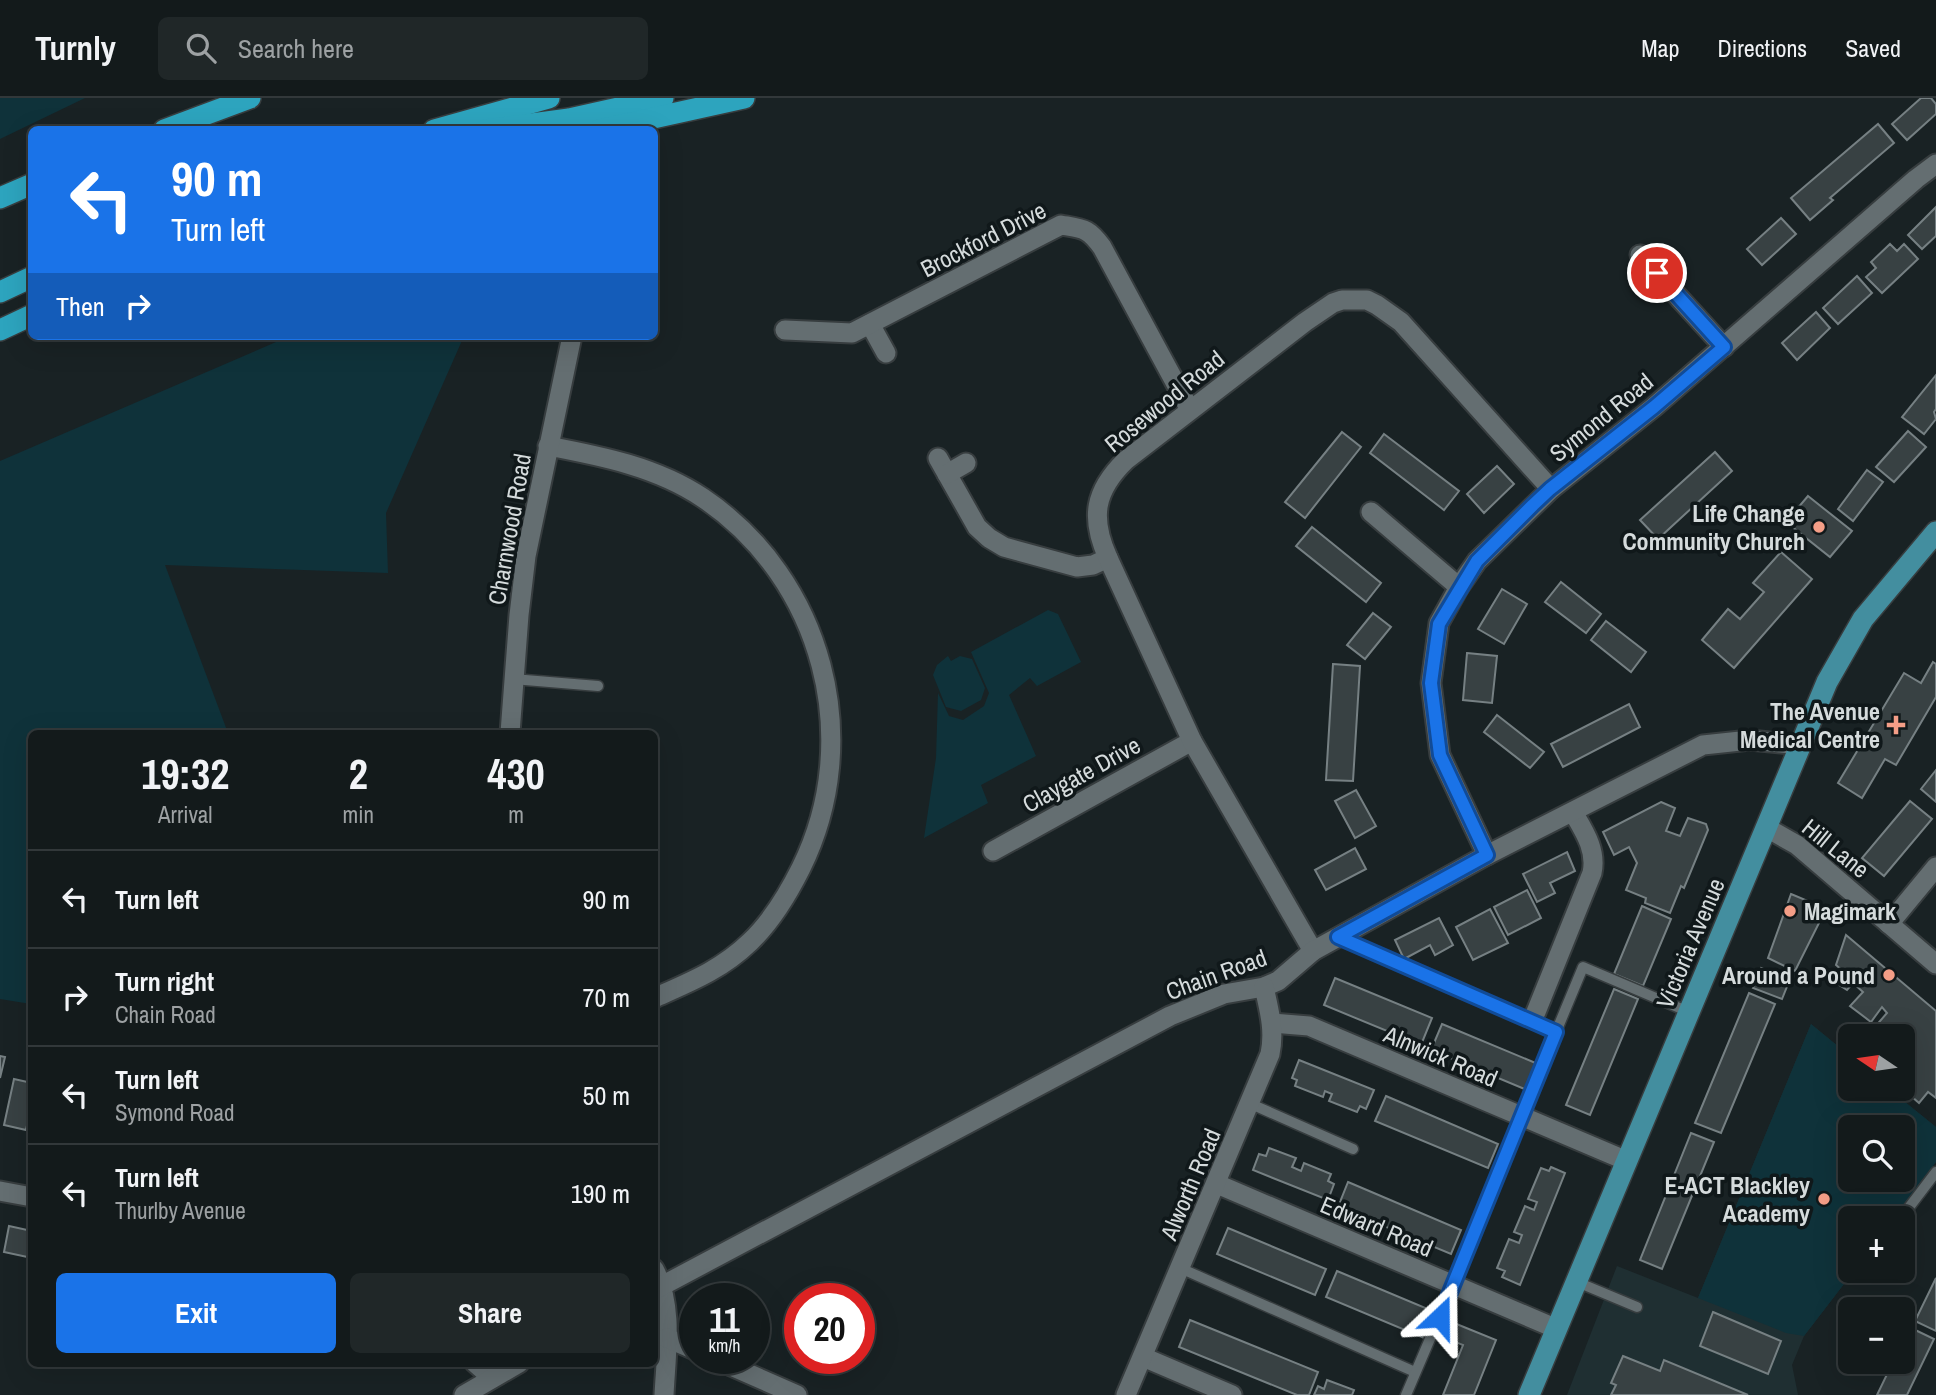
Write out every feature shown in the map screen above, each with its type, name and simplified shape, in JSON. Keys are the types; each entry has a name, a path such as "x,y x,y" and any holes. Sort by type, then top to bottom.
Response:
{"highway":[{"path":"175,126 250,98"},
{"path":"448,126 548,98"},
{"path":"516,126 569,119 663,98"},
{"path":"617,126 744,98"},
{"path":"0,198 28,186"},
{"path":"0,292 28,279"},
{"path":"0,330 28,318"}],"main road":[{"name":"Victoria Avenue","path":"1529,1395 1828,682 1863,619 1936,532"}],"street":[{"name":"Symond Road","path":"1487,855 1440,755 1431,683 1439,624 1459,587 1477,561 1550,489 1654,407 1936,164"},
{"name":"Brockford Drive","path":"785,330 852,333 1061,225 1074,227 1091,232 1102,247 1190,410"},
{"path":"1640,255 1724,347"},
{"name":"Rosewood Road","path":"1313,951 1192,741 1098,536 1099,500 1105,486 1126,460 1190,410 1333,303 1352,299 1367,300 1401,322 1550,489"},
{"path":"870,324 886,353"},
{"name":"Charnwood Road","path":"510,730 526,556 571,340"},
{"path":"548,446 601,456 652,471 702,497 733,521 781,576 810,627 824,673 832,751 827,799 814,837 793,883 751,942 715,971 658,996"},
{"path":"966,463 943,466 977,527 1003,547 1077,567 1093,565 1108,558"},
{"path":"1371,512 1459,587"},
{"name":"Chain Road","path":"658,1280 1170,1016 1224,995 1264,987 1278,981 1313,951 1338,937 1487,855 1703,745 1750,740 1801,746"},
{"name":"Claygate Drive","path":"993,851 1192,741"},
{"path":"1536,1012 1594,863 1593,851 1573,811"},
{"name":"Hill Lane","path":"1767,828 1797,845 1936,964"},
{"path":"1889,924 1936,867"},
{"name":"Alworth Road","path":"1126,1395 1270,1054 1272,1023 1264,987"},
{"name":"Alnwick Road","path":"1272,1023 1309,1026 1627,1161"},
{"name":"Edward Road","path":"1217,1184 1557,1329"},
{"path":"0,1191 28,1196"},
{"path":"658,1287 667,1338 664,1395"},
{"path":"667,1338 679,1343"},
{"path":"1143,1357 1232,1395"},
{"path":"480,1367 492,1378"},
{"path":"464,1395 512,1367"},
{"path":"749,1374 797,1395"}],"lane":[{"path":"513,679 598,686"},
{"path":"1338,937 1556,1032"},
{"path":"1406,1395 1583,967 1689,1012"},
{"path":"1251,1104 1353,1149"},
{"path":"1910,1206 1936,1172"},
{"path":"1180,1268 1415,1373"},
{"path":"1577,1282 1637,1307"}],"shaded area":[{"path":"0,98 85,98 0,139"},
{"path":"281,340 462,340 386,513 388,573 165,565 227,730 28,730 28,1004 0,999 0,461"},
{"path":"1048,610 1058,614 1081,662 1037,686 1030,678 1009,695 1036,756 981,785 988,803 924,838 936,758 938,693 949,716 963,720 984,706 989,693 971,652"},
{"path":"948,656 951,661 960,656 972,659 985,688 981,700 961,711 946,707 933,675 937,665"},
{"name":"E-ACT Blackley Academy","path":"1811,1024 1838,1046 1838,1101 1904,1101 1936,1127 1936,1162 1915,1190 1915,1115 1838,1115 1838,1192 1914,1192 1903,1206 1838,1206 1838,1283 1845,1283 1804,1336 1792,1365 1798,1395 1567,1395 1617,1266 1698,1298"},
{"path":"1811,1024 1838,1046 1838,1101 1904,1101 1936,1127 1936,1162 1915,1190 1915,1115 1838,1115 1838,1192 1914,1192 1903,1206 1838,1206 1838,1283 1845,1283 1804,1336 1786,1333 1698,1298"}],"building":[{"path":"1921,98 1931,98 1936,104 1936,114 1907,140 1892,124"},
{"path":"1878,124 1894,143 1830,198 1833,200 1810,220 1791,198"},
{"path":"1936,207 1936,236 1922,249 1908,235"},
{"path":"1781,218 1796,234 1762,265 1747,249"},
{"path":"1890,244 1897,251 1904,244 1918,259 1882,293 1866,277 1876,268 1871,262"},
{"path":"1857,276 1872,293 1838,324 1823,308"},
{"path":"1816,312 1830,328 1797,360 1782,343"},
{"path":"1936,375 1936,419 1924,434 1902,417"},
{"path":"1908,431 1926,447 1894,482 1876,467"},
{"path":"1342,432 1361,447 1305,518 1285,502"},
{"path":"1384,434 1459,491 1444,510 1370,453"},
{"path":"1715,452 1732,471 1658,539 1640,520"},
{"path":"1497,466 1514,484 1484,513 1467,494"},
{"path":"1867,470 1883,482 1853,521 1838,509"},
{"name":"Life Change Community Church","path":"1808,496 1852,531 1830,557 1786,522"},
{"path":"1312,527 1381,583 1366,602 1296,546"},
{"path":"1781,552 1812,579 1734,668 1702,640 1728,609 1740,619 1764,592 1753,583"},
{"path":"1561,582 1601,614 1586,633 1545,602"},
{"path":"1502,589 1527,604 1504,644 1478,629"},
{"path":"1373,613 1391,627 1365,659 1347,645"},
{"path":"1606,621 1646,652 1631,672 1591,640"},
{"path":"1467,653 1497,656 1492,703 1463,700"},
{"name":"The Avenue Medical Centre","path":"1933,662 1936,664 1936,697 1896,765 1885,759 1862,798 1838,783 1904,673 1921,683"},
{"path":"1333,664 1360,666 1353,781 1326,780"},
{"path":"1629,704 1640,727 1563,767 1551,744"},
{"path":"1497,715 1544,752 1530,768 1484,732"},
{"path":"1936,770 1936,802 1921,789"},
{"path":"1356,790 1376,826 1355,838 1335,801"},
{"path":"1910,801 1932,819 1884,876 1862,858"},
{"path":"1661,802 1675,808 1666,831 1680,836 1688,818 1706,824 1708,830 1684,888 1681,886 1670,913 1645,903 1646,898 1626,890 1637,863 1629,847 1614,855 1603,832"},
{"path":"1355,848 1366,869 1326,890 1315,870"},
{"path":"1567,852 1575,871 1550,883 1555,893 1537,902 1523,874"},
{"path":"1527,890 1541,918 1508,935 1494,907"},
{"path":"1791,894 1808,901 1823,915 1795,971 1768,958"},
{"path":"1642,906 1671,919 1643,986 1614,974"},
{"path":"1490,909 1508,943 1473,960 1456,927"},
{"path":"1439,918 1453,945 1435,955 1430,945 1404,959 1395,940"},
{"path":"1846,935 1936,1011 1936,1098 1928,1092 1919,1103 1915,1099 1915,1024 1877,1024 1887,1013 1882,1007 1871,1022 1850,1006 1863,992 1853,983 1847,990 1836,983 1844,972 1836,965"},
{"path":"1761,968 1790,979 1782,999 1753,988"},
{"path":"1335,978 1432,1018 1421,1045 1324,1005"},
{"path":"1614,989 1638,999 1590,1115 1566,1105"},
{"path":"1749,993 1775,1004 1721,1133 1695,1123"},
{"path":"1442,1024 1538,1064 1527,1090 1431,1050"},
{"path":"0,1056 5,1057 0,1078"},
{"path":"1299,1060 1374,1090 1366,1109 1360,1106 1357,1112 1329,1101 1332,1094 1325,1091 1323,1097 1295,1086 1297,1080 1292,1078"},
{"path":"14,1079 28,1082 26,1130 4,1125"},
{"path":"1386,1096 1498,1144 1488,1168 1375,1121"},
{"path":"1691,1133 1714,1142 1662,1269 1640,1260"},
{"path":"1269,1148 1296,1158 1292,1167 1301,1171 1304,1163 1331,1174 1328,1181 1334,1184 1328,1200 1253,1170 1259,1154 1266,1156"},
{"path":"1551,1167 1565,1173 1520,1285 1502,1277 1505,1271 1497,1268 1509,1239 1519,1243 1522,1235 1514,1232 1525,1206 1534,1210 1537,1202 1528,1199 1541,1168 1549,1171"},
{"path":"1348,1182 1461,1230 1451,1254 1338,1207"},
{"path":"9,1226 28,1230 28,1257 4,1252"},
{"path":"1228,1228 1326,1269 1315,1295 1217,1254"},
{"path":"1337,1271 1435,1312 1424,1338 1326,1297"},
{"path":"1936,1278 1936,1331 1915,1321"},
{"path":"1713,1312 1781,1341 1768,1374 1700,1346"},
{"path":"1190,1320 1318,1372 1309,1395 1297,1395 1179,1347"},
{"path":"1454,1323 1496,1340 1474,1395 1443,1395 1463,1345 1448,1339"},
{"path":"1915,1330 1934,1339 1907,1395 1877,1395 1887,1374 1915,1374"},
{"path":"1623,1356 1660,1371 1664,1360 1748,1395 1611,1395 1616,1385 1611,1383"},
{"path":"1327,1380 1354,1390 1352,1395 1314,1395 1318,1386 1324,1389"}],"place":[{"name":"Life Change Community Church","path":"1819,527"},
{"name":"The Avenue Medical Centre","path":"1896,725"},
{"name":"Magimark","path":"1790,911"},
{"name":"Around a Pound","path":"1889,975"},
{"name":"E-ACT Blackley Academy","path":"1824,1199"}],"route":[{"path":"1440,1317 1556,1032 1338,937 1487,855 1440,755 1431,683 1439,624 1477,561 1533,505 1724,347 1657,273"}]}
